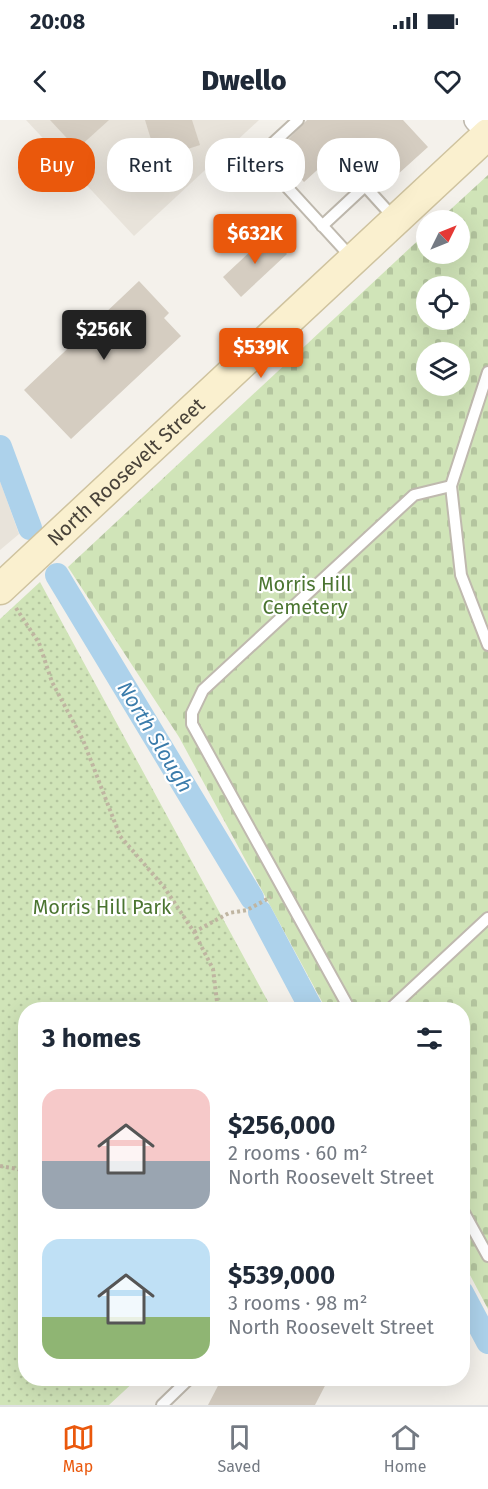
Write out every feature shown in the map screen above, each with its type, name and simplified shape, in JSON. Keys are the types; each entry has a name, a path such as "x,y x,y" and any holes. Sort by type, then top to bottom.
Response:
{"street":[{"path":"475,120 488,134"},
{"name":"North Roosevelt Street","path":"6,596 488,134"}],"lane":[{"path":"298,120 272,144 264,162 354,260"},
{"path":"322,226 365,186 397,220"},
{"path":"488,372 451,486 461,575 488,645"},
{"path":"346,1002 192,724 192,713 203,690 414,495 451,486"},
{"path":"398,1002 488,918"},
{"path":"470,1223 488,1256"},
{"path":"162,1405 182,1386"}],"path":[{"path":"6,596 39,643 52,682 83,740 120,836 164,887 194,932 213,969 218,1002"},
{"path":"194,932 229,913 247,910 284,889"},
{"path":"0,1167 18,1169"}],"shaded area":[{"path":"26,120 259,120 240,138 205,138 205,170 193,181 193,138 107,138 107,192 181,192 134,236 93,192 95,192 95,138 43,138"},
{"path":"0,481 19,534 0,550"}],"green space":[{"name":"Morris Hill Cemetery","path":"488,175 488,1309 470,1275 470,1002 322,1002 179,737 68,567 416,242 416,264 470,264 470,210 450,210"},
{"name":"Morris Hill Park","path":"40,582 268,1002 18,1002 18,1386 129,1386 109,1405 0,1405 0,619"}],"building":[{"path":"50,120 109,120 89,138 67,138"},
{"path":"145,120 192,120 200,145 193,147 193,138 151,138"},
{"path":"307,120 403,120 428,147 400,172 400,138 317,138 317,170 305,181 305,138 290,138"},
{"path":"269,234 287,254 241,297 223,277"},
{"path":"139,281 169,313 164,318 181,336 71,439 24,390"},
{"path":"218,1386 325,1386 315,1405 208,1405"}],"waterway":[{"name":"North Slough","path":"0,447 30,528"},
{"name":"North Slough","path":"57,575 252,898"},
{"name":"North Slough","path":"260,912 308,1002"},
{"name":"North Slough","path":"470,1308 488,1342"}]}
